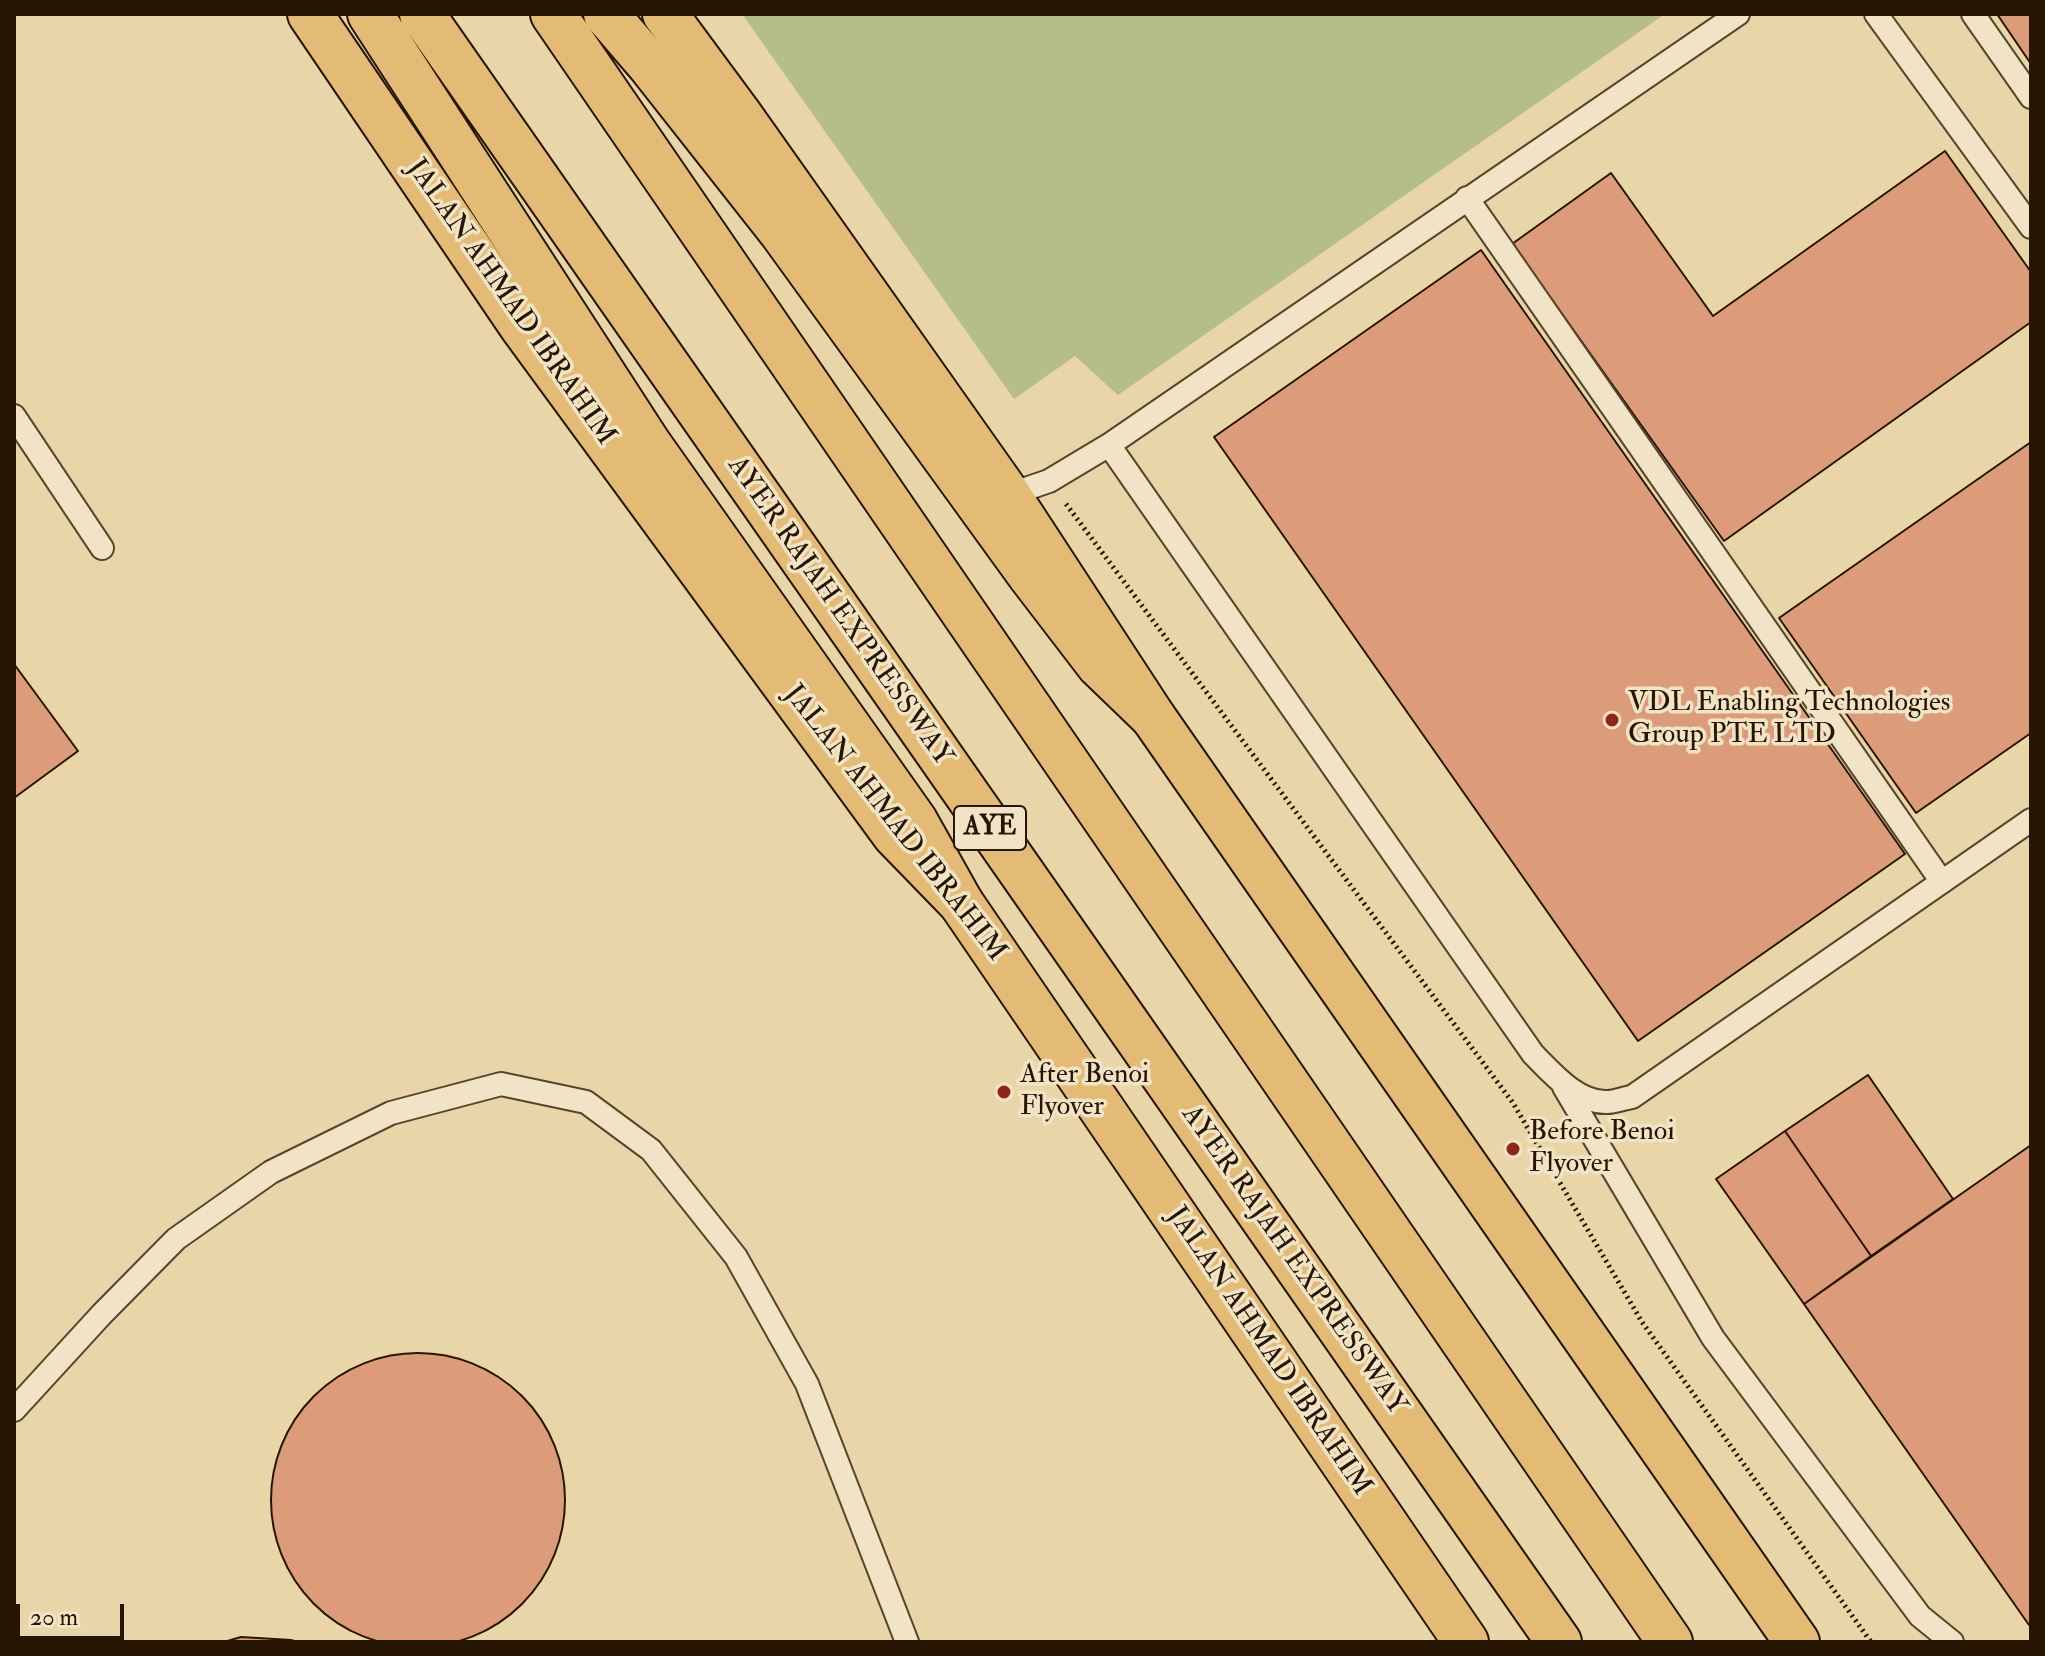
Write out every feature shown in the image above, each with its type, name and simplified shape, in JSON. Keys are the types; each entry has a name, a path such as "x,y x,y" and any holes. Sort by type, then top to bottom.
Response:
{"main road":[{"name":"JALAN AHMAD IBRAHIM","path":"310,14 521,325 605,440 895,835 961,903 1466,1642"},
{"path":"370,14 648,443 915,821 961,903"},
{"name":"AYER RAJAH EXPRESSWAY","path":"422,14 1559,1642"},
{"path":"553,14 1670,1642"},
{"path":"606,14 783,234 1030,575 1099,665 1153,717"},
{"path":"665,14 1008,495 1153,717 1797,1642"}],"lane":[{"path":"1008,495 1049,481 1109,445 1738,14"},
{"path":"1876,14 2031,227"},
{"path":"1973,14 2031,97"},
{"path":"1467,198 1942,882"},
{"path":"14,416 102,548"},
{"path":"1109,445 1533,1054 1582,1096 1605,1103 1632,1097 2031,820"},
{"path":"1562,1082 1713,1338 1920,1616 1952,1642"},
{"path":"14,1410 176,1239 271,1172 391,1113 501,1084 586,1102 651,1150 736,1257 807,1384 907,1642"}],"path":[{"path":"1049,481 1513,1103 1642,1322 1871,1642"}],"green space":[{"path":"742,14 1665,14 1118,395 1075,356 1014,399"}],"building":[{"path":"1997,14 2031,14 2031,64"},
{"path":"1945,151 2031,272 2031,322 1724,541 1512,244 1611,173 1713,316"},
{"name":"VDL Enabling Technologies Group PTE LTD","path":"1481,250 1905,854 1638,1041 1214,437"},
{"path":"2031,442 2031,733 1916,813 1779,618"},
{"path":"14,664 78,751 14,798"},
{"path":"1868,1075 1953,1199 1871,1256 1785,1131"},
{"path":"1785,1131 1871,1256 1804,1304 1716,1179"},
{"path":"2031,1145 2031,1624 2029,1625 1804,1304"},
{"path":"404,1353 432,1353 461,1359 487,1370 511,1386 532,1407 548,1431 559,1457 565,1514 554,1556 540,1582 522,1604 487,1630 461,1641 432,1647 404,1647 375,1641 349,1630 325,1614 304,1593 288,1569 277,1543 271,1514 271,1486 277,1457 288,1431 304,1407 325,1386 349,1370 375,1359"},
{"path":"241,1637 291,1640 297,1642 224,1642"}],"place":[{"name":"VDL Enabling Technologies Group PTE LTD","path":"1612,720"},
{"name":"After Benoi Flyover","path":"1004,1092"},
{"name":"Before Benoi Flyover","path":"1513,1149"}]}
